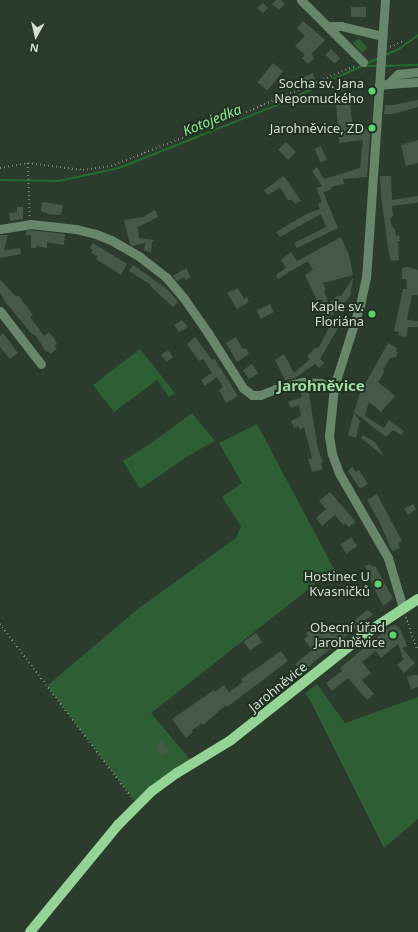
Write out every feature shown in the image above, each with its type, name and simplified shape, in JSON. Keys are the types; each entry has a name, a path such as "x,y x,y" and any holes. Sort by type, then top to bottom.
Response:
{"main road":[{"name":"Jarohněvice","path":"30,932 118,826 138,805 166,781 230,740 362,636 402,608 418,599"}],"street":[{"path":"301,0 363,62"},
{"path":"385,0 381,52 382,83 366,277 356,318 334,387 329,425 332,454 341,477 388,558 402,608"},
{"path":"327,26 341,26 382,36"},
{"path":"382,83 398,74 418,72"},
{"path":"382,83 418,82"},
{"path":"0,229 30,224 76,228 112,240 154,267 183,297 243,388 252,395 260,395 281,387 303,382 322,383 334,387"},
{"path":"0,311 41,364"}],"path":[{"path":"381,52 403,41"},
{"path":"0,168 28,163 83,170 111,166 220,123 363,62"},
{"path":"28,163 30,224"},
{"path":"402,608 418,651"},
{"path":"0,624 138,805"}],"green space":[{"path":"359,38 368,48 362,53 353,43"},
{"path":"140,349 175,393 169,397 157,380 114,412 93,385"},
{"path":"192,413 215,441 191,454 140,489 123,461 147,446"},
{"path":"257,424 334,569 151,713 193,763 138,805 47,686 139,608 236,538 241,526 222,497 242,483 219,443"},
{"path":"317,684 345,723 418,697 418,819 384,848 310,700 305,693"}],"building":[{"path":"276,0 281,0 285,4 279,10 272,4"},
{"path":"263,3 268,8 263,13 257,8"},
{"path":"351,7 366,7 366,17 351,17"},
{"path":"303,21 325,40 311,54 314,58 308,64 302,58 305,55 295,46 305,36 297,28"},
{"path":"331,49 340,58 335,64 325,55"},
{"path":"273,63 283,71 267,91 257,82"},
{"path":"313,73 315,80 303,84 301,78"},
{"path":"350,100 353,132 368,128 370,135 367,177 343,179 344,184 331,187 332,189 323,192 338,228 297,248 294,243 326,227 321,214 280,237 276,232 306,214 320,209 318,204 322,202 316,188 322,186 312,171 317,167 324,179 360,168 363,140 339,143 336,102"},
{"path":"418,100 418,107 393,114 384,114 385,105"},
{"path":"418,140 418,163 406,166 401,145"},
{"path":"286,142 296,152 288,160 278,150"},
{"path":"321,146 327,160 320,163 315,149"},
{"path":"284,176 301,201 295,204 292,200 288,200 280,187 268,195 264,190"},
{"path":"380,176 391,176 392,200 418,196 418,202 416,203 392,206 393,216 390,218 392,227 395,229 396,236 399,235 399,260 391,261 389,254 381,197"},
{"path":"42,202 63,205 61,215 48,214 41,211"},
{"path":"17,207 23,207 23,219 10,221 9,213 17,212"},
{"path":"155,210 158,217 138,227 139,238 154,240 152,242 151,253 144,250 145,243 132,246 130,244 124,220 143,217"},
{"path":"30,230 65,234 64,245 47,242 47,248 37,246 36,248 31,248 31,235 26,235 26,231"},
{"path":"0,235 8,235 4,250 20,248 21,254 0,258"},
{"path":"341,237 349,255 353,275 323,283 326,290 324,291 329,304 337,296 341,296 353,278 352,286 350,296 334,314 325,318 305,275 313,270 308,261 278,279 276,275 286,268 281,260 291,252 297,261"},
{"path":"93,243 127,264 121,275 96,259 98,256 91,253 93,250 90,248"},
{"path":"133,265 167,289 178,302 173,307 150,286 151,285 129,271"},
{"path":"408,267 418,270 418,295 412,295 407,320 418,321 418,327 408,327 406,337 398,335 399,332 394,331 403,289 407,289 406,279 402,279 402,268"},
{"path":"186,268 191,277 186,280 184,277 177,281 173,276"},
{"path":"0,279 16,297 18,295 33,315 30,317 44,336 49,332 54,338 57,344 54,346 57,349 50,354 48,351 46,352 36,336 32,334 6,303 0,293"},
{"path":"238,288 244,299 247,297 249,302 237,309 227,293"},
{"path":"270,304 274,312 261,319 257,311"},
{"path":"182,320 188,327 179,332 174,325"},
{"path":"333,320 338,328 320,359 324,363 319,368 315,364 295,378 285,380 275,360 284,354 294,373 310,359 307,356 315,348 319,347"},
{"path":"3,333 18,353 10,359 0,347 0,336"},
{"path":"195,337 212,360 214,358 238,396 226,403 219,390 223,387 217,377 205,386 201,380 212,373 203,359 199,361 187,344"},
{"path":"236,337 243,349 246,348 249,354 237,362 226,343"},
{"path":"388,343 397,348 396,351 398,352 396,357 390,358 383,370 385,371 378,382 395,396 381,412 369,402 365,416 384,428 389,420 404,431 401,435 393,430 386,437 354,412 360,393"},
{"path":"168,350 173,357 167,362 161,355"},
{"path":"252,364 258,373 249,379 243,370"},
{"path":"308,388 318,449 323,462 321,463 323,469 312,472 308,459 312,458 304,427 300,430 298,426 294,428 291,421 301,416 299,405 291,408 288,402 302,397 300,389"},
{"path":"354,413 360,421 356,438 348,435"},
{"path":"363,435 375,442 383,454 382,455 361,438"},
{"path":"352,467 356,472 359,470 368,484 360,489 348,471"},
{"path":"330,492 356,522 349,527 345,523 343,525 335,515 322,526 316,518 326,509 319,501"},
{"path":"377,494 402,541 398,543 400,548 392,551 380,523 367,500"},
{"path":"413,504 416,509 408,515 404,509"},
{"path":"351,537 357,546 346,553 340,544"},
{"name":"Hostinec U Kvasničků","path":"370,564 373,567 375,566 393,598 383,606 369,578 371,577 365,566"},
{"path":"358,585 368,594 364,598 354,589"},
{"path":"367,610 373,614 302,672 295,664 312,650 304,639 308,636 306,633 310,630 312,632 323,624 332,635 339,630 341,632"},
{"path":"395,625 400,629 407,646 402,648 415,663 404,673 397,665 404,659 401,656 402,655 398,644 381,658 376,651 362,662 371,673 362,680 374,694 367,700 348,678 332,691 326,683 342,671 340,668 391,626"},
{"path":"256,633 262,642 250,651 244,641"},
{"path":"281,651 288,661 227,707 226,705 203,725 202,723 192,730 193,732 186,738 172,719 214,690 215,692 224,685 229,692 243,682 241,679"},
{"path":"416,674 418,676 418,687 411,689 407,677"},
{"path":"162,740 169,750 161,756 155,749 159,746 157,744"}],"waterway":[{"name":"Kotojedka","path":"385,55 399,49 418,35"},
{"name":"Kotojedka","path":"0,180 59,181 119,168 280,104 377,59"},
{"path":"383,66 418,65"},
{"name":"Kotojedka","path":"363,66 377,66"}],"place":[{"name":"Socha sv. Jana Nepomuckého","path":"372,91"},
{"name":"Jarohněvice, ZD","path":"372,128"},
{"name":"Kaple sv. Floriána","path":"372,314"},
{"name":"Hostinec U Kvasničků","path":"378,584"},
{"name":"Obecní úřad Jarohněvice","path":"393,635"}],"district":[{"name":"Jarohněvice","path":"321,386"}]}
